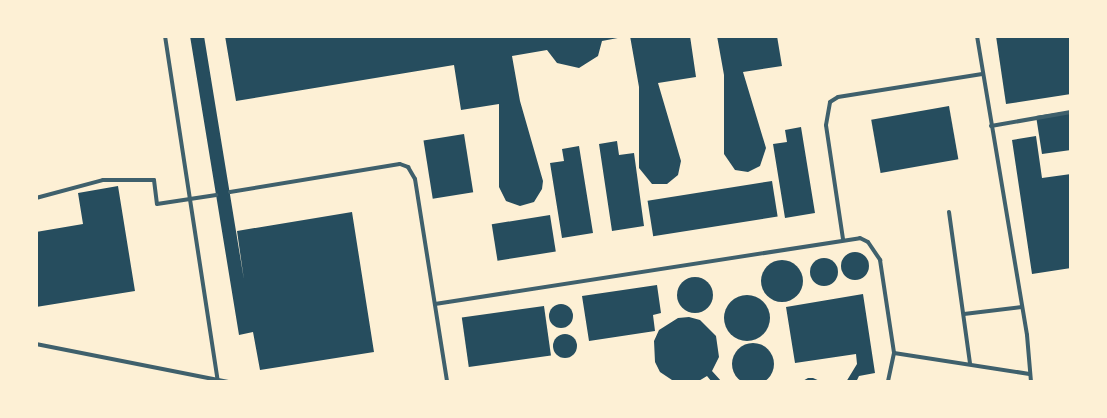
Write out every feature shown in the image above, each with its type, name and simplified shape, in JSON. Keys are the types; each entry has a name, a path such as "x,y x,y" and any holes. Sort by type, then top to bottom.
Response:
{"lane":[{"path":"165,36 217,380"},
{"path":"977,36 1022,307 1031,382"},
{"path":"843,240 826,125 830,102 838,97 982,74"},
{"path":"991,126 1071,112"},
{"path":"230,192 400,164 408,167 415,179 447,382"},
{"path":"36,198 103,180 154,180 158,204 216,195"},
{"path":"949,212 970,364"},
{"path":"434,304 860,238 868,242 880,260 894,352 888,382"},
{"path":"964,314 1022,307"},
{"path":"36,344 228,382"},
{"path":"894,352 1030,374"}],"building":[{"path":"190,36 204,36 244,280 237,231 352,212 374,352 260,370 253,332 239,335"},
{"path":"225,36 623,37 602,41 598,56 579,68 557,63 547,50 512,56 520,101 543,181 542,189 534,202 520,206 506,201 499,187 499,104 461,110 454,65 236,101"},
{"path":"630,36 690,36 696,77 658,83 681,161 678,175 667,184 652,184 639,168 639,87"},
{"path":"717,36 777,36 782,66 743,72 766,148 760,166 748,172 735,170 724,154 724,75"},
{"path":"996,36 1071,36 1071,94 1006,104"},
{"path":"949,106 958,159 881,173 871,120"},
{"path":"1071,111 1071,150 1042,154 1036,116"},
{"path":"801,127 815,213 785,218 773,144 787,142 785,130"},
{"path":"464,134 473,192 433,199 424,140"},
{"path":"1036,136 1042,178 1071,174 1071,268 1032,274 1012,140"},
{"path":"617,141 619,155 634,153 644,226 612,231 599,144"},
{"path":"579,146 593,233 562,238 550,163 564,161 562,149"},
{"path":"772,181 778,217 653,236 648,201"},
{"path":"118,186 135,291 36,307 36,232 83,224 78,193"},
{"path":"550,215 556,252 498,261 492,224"},
{"path":"855,252 865,256 869,266 865,276 855,280 845,276 841,266 845,256"},
{"path":"824,258 834,262 838,272 834,282 824,286 814,282 810,272 814,262"},
{"path":"782,260 797,266 803,281 797,296 782,302 767,296 761,281 767,266"},
{"path":"695,277 702,278 708,282 712,288 712,302 708,308 702,312 695,313 688,312 682,308 678,302 677,295 678,288 682,282 688,278"},
{"path":"657,285 661,313 653,315 655,331 589,341 582,296"},
{"path":"863,294 875,373 859,376 856,382 846,382 857,364 856,354 795,363 786,307"},
{"path":"747,295 760,299 766,305 770,318 766,331 760,337 747,341 734,337 728,331 724,318 728,305 734,299"},
{"path":"561,304 569,308 573,316 569,324 561,328 553,324 549,316 553,308"},
{"path":"544,306 551,356 469,367 462,318"},
{"path":"689,317 700,320 716,336 719,357 712,371 722,382 712,382 707,376 697,382 675,382 660,372 655,362 654,341 659,330 678,318"},
{"path":"565,334 574,337 577,346 574,355 565,358 556,355 553,346 556,337"},
{"path":"757,343 765,346 771,352 774,364 771,376 765,382 749,385 741,382 735,376 732,360 735,352 741,346"},
{"path":"808,378 813,378 822,382 801,382"}]}
